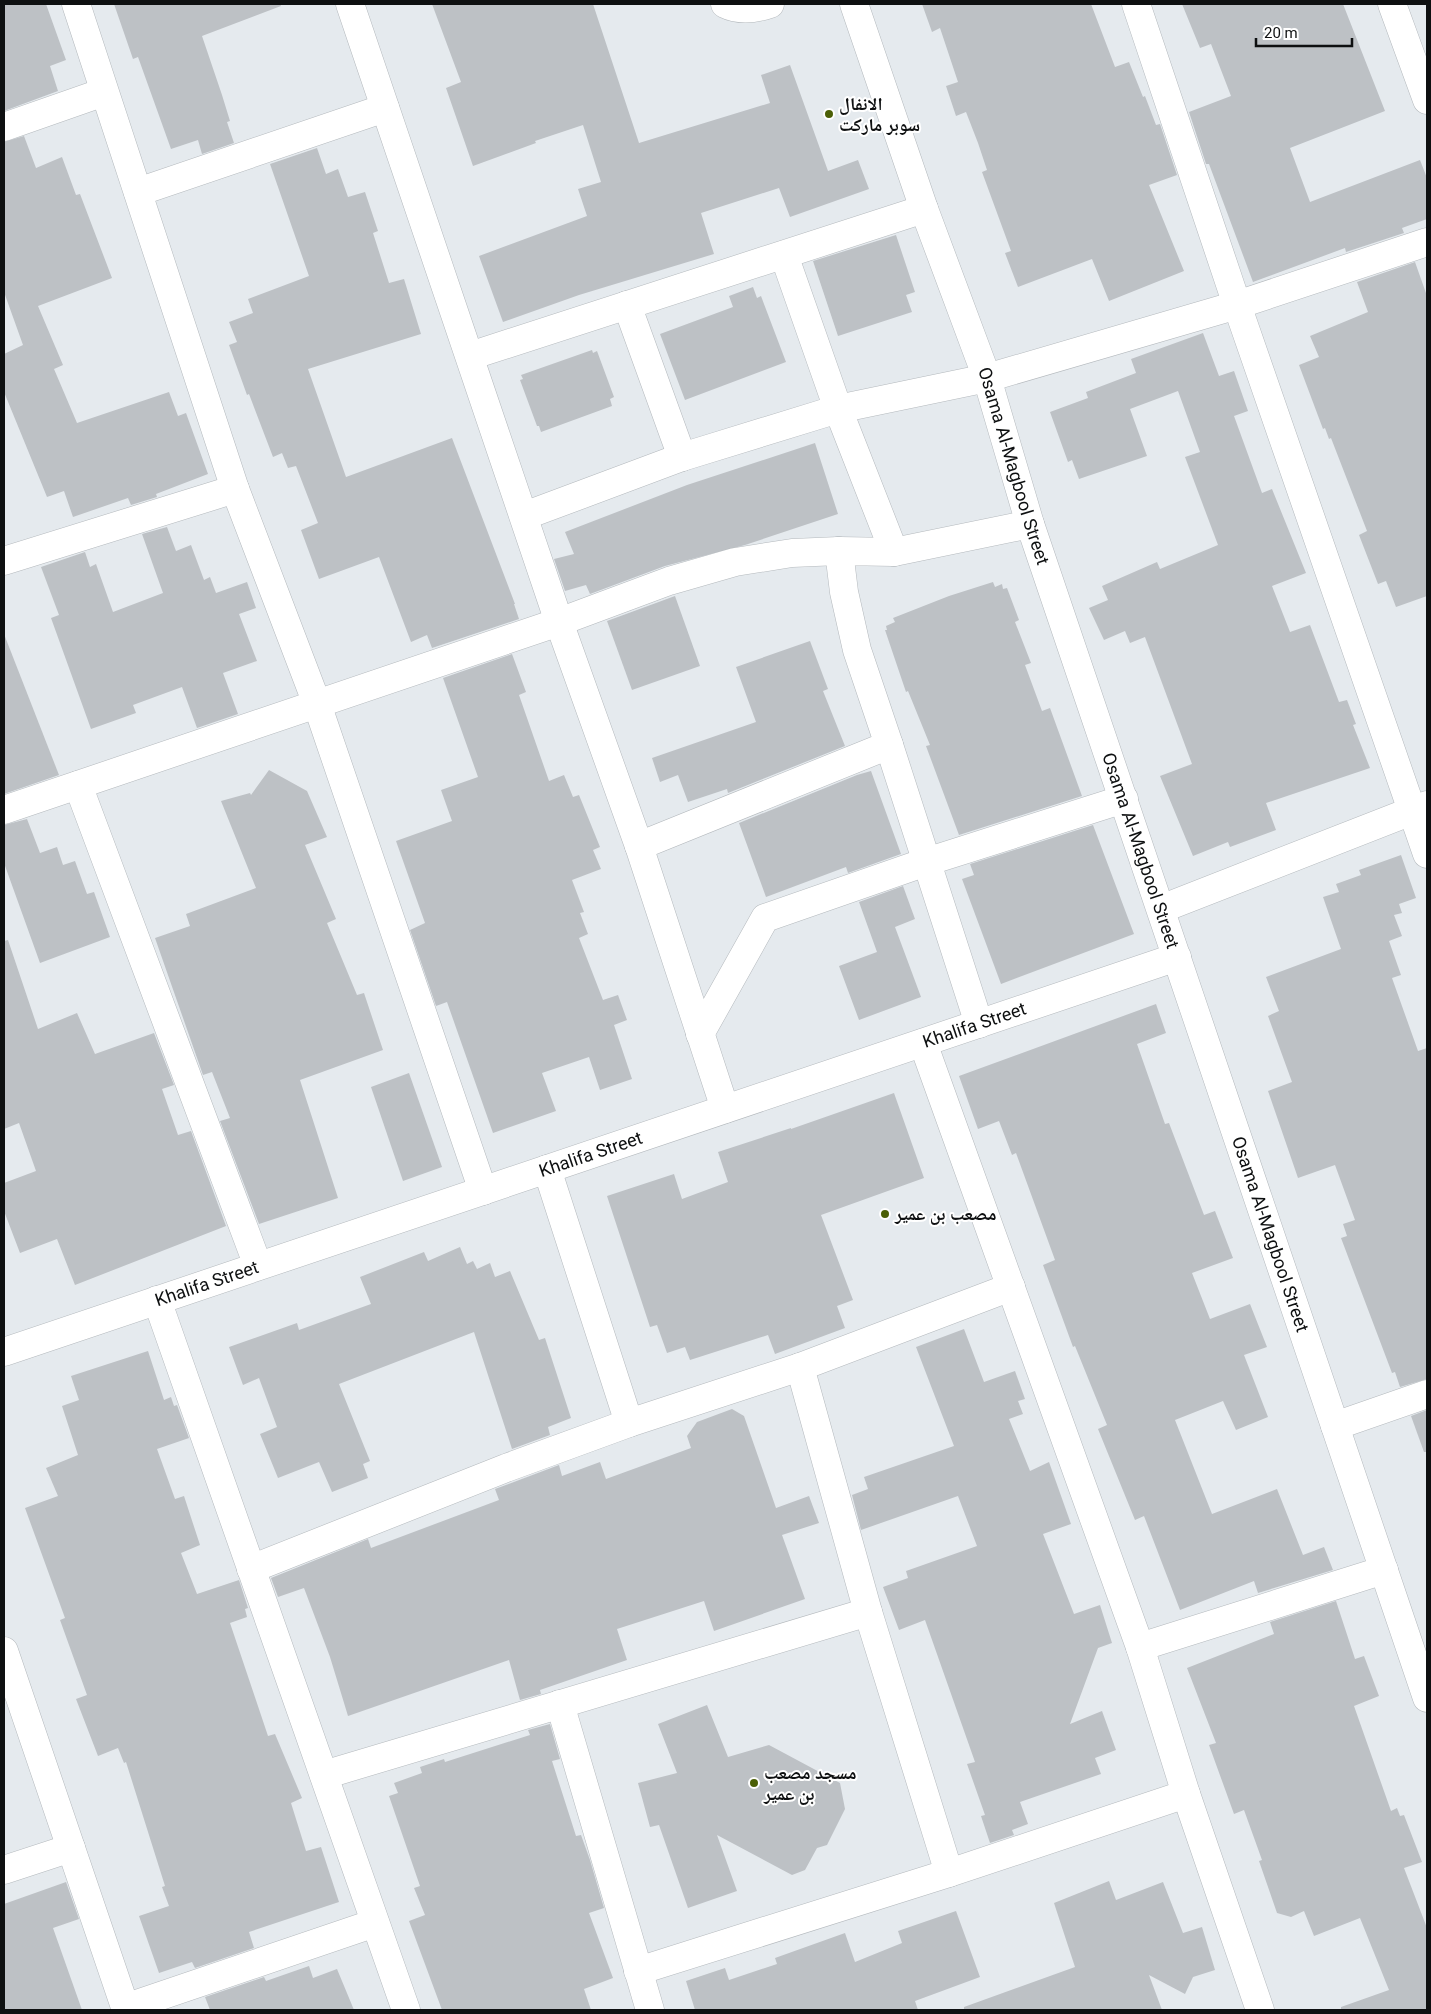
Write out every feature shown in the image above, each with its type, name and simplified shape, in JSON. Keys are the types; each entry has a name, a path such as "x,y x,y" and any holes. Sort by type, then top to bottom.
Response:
{"street":[{"path":"76,4 234,489 317,704 483,1191"},
{"path":"350,4 559,622 639,846 725,1109"},
{"path":"725,4 734,9 758,8 770,4"},
{"name":"Osama Al-Magbool Street","path":"854,4 924,209 987,378 1030,524 1427,1698"},
{"path":"1136,4 1237,305 1419,808 1427,854"},
{"path":"1392,4 1427,100"},
{"path":"4,127 104,92"},
{"path":"138,192 385,108"},
{"path":"470,356 924,209"},
{"path":"524,516 682,457 838,409 987,378 1237,305 1427,242"},
{"path":"784,255 838,409 894,552"},
{"path":"627,306 682,457"},
{"path":"4,561 234,489"},
{"path":"4,810 559,622 670,581 735,562 792,553 839,551 894,552 1030,524"},
{"path":"839,551 844,592 857,650 979,1024"},
{"path":"639,846 889,745"},
{"path":"78,785 258,1266"},
{"path":"700,1034 765,918 926,862 1124,799"},
{"path":"1161,909 1419,808"},
{"name":"Khalifa Street","path":"4,1352 1177,957"},
{"path":"923,1043 1140,1647 1186,1794 1260,2010"},
{"path":"547,1169 630,1423"},
{"path":"251,1569 506,1468 630,1423 800,1367 1011,1287"},
{"path":"157,1300 406,2010"},
{"path":"800,1367 868,1612 950,1873"},
{"path":"1335,1426 1427,1394"},
{"path":"1140,1647 1384,1570"},
{"path":"324,1775 868,1612"},
{"path":"4,1651 125,2009 375,1923"},
{"path":"560,1704 650,2010"},
{"path":"638,1971 950,1873 1186,1794"},
{"path":"4,1870 71,1848"}],"building":[{"path":"4,4 46,4 66,60 50,66 58,91 4,111"},
{"path":"114,4 280,4 281,6 202,36 230,121 227,122 234,143 202,154 198,140 171,149 138,57 133,59"},
{"path":"432,4 593,4 639,143 770,103 761,75 790,65 828,171 858,160 869,189 790,217 779,188 701,213 714,254 579,295 503,322 479,256 587,216 578,189 601,182 583,125 535,141 536,143 473,166 446,88 461,82"},
{"path":"922,4 1091,4 1115,67 1129,62 1156,125 1160,124 1177,175 1149,185 1184,271 1109,301 1092,259 1018,287 1005,253 1011,251 982,172 987,170 978,143 966,112 956,116 946,86 958,82 940,28 932,32"},
{"path":"1182,4 1343,4 1385,111 1290,148 1310,202 1420,160 1427,178 1427,219 1402,228 1404,233 1346,252 1345,248 1253,282 1209,164 1206,164 1189,112 1231,96 1211,44 1200,48"},
{"path":"24,136 36,168 62,157 76,195 80,194 112,278 38,306 63,365 54,369 77,423 169,392 178,416 186,413 208,474 156,494 157,497 131,505 128,498 73,517 64,491 47,497 4,392 4,354 23,345 4,292 4,142"},
{"path":"317,148 326,174 338,169 348,197 365,192 378,231 373,233 389,283 404,279 421,334 308,369 346,477 452,438 519,619 432,648 427,635 411,642 379,557 319,579 301,530 318,523 296,466 288,468 282,453 273,457 249,394 247,395 229,345 237,342 229,322 253,313 248,299 309,276 270,164"},
{"path":"896,235 915,292 906,295 912,312 838,336 813,261"},
{"path":"1415,262 1427,296 1427,596 1396,607 1386,581 1378,584 1359,535 1367,531 1331,438 1329,439 1325,428 1323,429 1299,365 1319,357 1310,336 1368,312 1357,282"},
{"path":"753,287 757,298 761,296 786,362 685,400 660,334 733,307 729,296"},
{"path":"1203,333 1219,376 1234,371 1248,411 1234,416 1262,493 1272,489 1306,573 1272,586 1290,632 1310,625 1339,702 1347,700 1356,724 1353,725 1370,768 1266,803 1276,830 1230,847 1228,842 1193,856 1160,776 1192,764 1145,637 1130,643 1125,631 1104,640 1089,608 1108,600 1102,586 1157,562 1160,569 1218,545 1185,457 1200,452 1178,391 1130,409 1147,456 1079,479 1072,460 1068,462 1050,412 1088,398 1086,392 1136,373 1131,359"},
{"path":"592,350 593,353 597,351 614,397 610,399 612,406 541,432 520,380 523,379 521,375"},
{"path":"815,443 838,514 745,545 665,566 590,594 586,585 565,591 554,559 574,554 565,532 687,485"},
{"path":"167,527 176,551 191,545 204,580 210,577 216,593 247,582 256,608 239,614 257,661 223,673 238,714 197,728 182,687 133,705 136,713 91,729 51,618 59,615 41,567 85,552 90,567 96,564 113,612 163,593 142,534"},
{"path":"993,582 995,587 1002,584 1003,589 1007,588 1019,620 1015,622 1031,663 1025,665 1042,711 1050,708 1082,796 959,835 926,746 930,745 908,691 906,692 885,630 887,630 886,626 895,622 893,618 949,596"},
{"path":"675,596 700,666 632,690 607,621"},
{"path":"4,634 59,775 4,794"},
{"path":"810,641 828,689 823,691 845,746 728,793 727,789 688,802 678,775 660,782 652,758 756,722 736,667"},
{"path":"512,654 526,692 519,695 549,781 564,775 573,797 579,795 600,847 593,850 601,869 572,880 584,912 580,913 588,934 579,938 603,1000 618,995 627,1020 614,1025 632,1079 600,1090 589,1057 542,1073 556,1111 493,1133 447,1002 436,1006 410,930 425,923 396,841 452,821 441,790 478,777 443,678"},
{"path":"269,770 307,791 327,837 305,845 336,919 327,923 357,995 364,993 383,1050 300,1080 338,1198 259,1224 220,1121 230,1118 212,1072 203,1075 155,938 190,926 186,914 256,888 221,801 250,793 251,795"},
{"path":"871,771 901,854 848,873 846,867 766,897 739,823"},
{"path":"27,819 40,853 57,847 63,865 75,861 87,894 94,892 110,937 40,963 4,863 4,825"},
{"path":"1093,825 1134,934 1001,984 962,879 974,875 970,864"},
{"path":"1401,855 1416,898 1399,904 1402,913 1394,915 1402,936 1389,941 1401,975 1392,978 1418,1051 1427,1048 1427,1379 1400,1387 1395,1372 1392,1373 1341,1238 1347,1236 1343,1224 1355,1220 1335,1165 1298,1178 1268,1091 1292,1082 1268,1016 1279,1011 1266,977 1341,949 1323,897 1339,892 1336,884 1361,875 1359,870"},
{"path":"903,886 915,919 895,927 921,997 859,1020 839,966 877,952 859,902"},
{"path":"8,940 38,1029 77,1013 95,1054 154,1033 174,1085 162,1089 178,1135 191,1131 226,1226 75,1285 57,1239 20,1253 4,1211 4,1183 36,1171 19,1123 4,1129 4,941"},
{"path":"1156,1004 1166,1033 1137,1044 1165,1124 1169,1123 1204,1215 1215,1211 1233,1258 1192,1273 1210,1319 1250,1304 1267,1347 1244,1355 1268,1417 1236,1430 1223,1401 1175,1420 1212,1514 1277,1489 1303,1555 1324,1547 1333,1570 1258,1593 1254,1581 1180,1610 1144,1516 1135,1520 1098,1429 1107,1425 1075,1346 1073,1347 1043,1265 1055,1260 1016,1153 1012,1155 999,1121 978,1129 959,1076"},
{"path":"409,1073 442,1167 403,1181 371,1087"},
{"path":"894,1093 924,1178 821,1215 853,1300 837,1306 845,1328 775,1354 768,1335 690,1360 685,1347 667,1353 657,1325 650,1327 607,1196 674,1174 682,1199 728,1182 718,1152"},
{"path":"460,1247 467,1264 473,1261 477,1269 490,1263 495,1277 510,1271 539,1340 545,1338 571,1418 548,1427 550,1435 512,1449 474,1332 339,1384 370,1461 363,1464 368,1478 332,1492 319,1462 278,1478 260,1434 277,1427 259,1378 243,1385 229,1347 297,1323 299,1330 371,1304 360,1277 424,1252 428,1261"},
{"path":"964,1329 984,1382 1015,1371 1025,1399 1018,1401 1023,1414 1009,1419 1030,1471 1049,1462 1071,1524 1043,1534 1074,1614 1100,1605 1112,1643 1098,1648 1070,1724 1102,1711 1116,1750 1095,1758 1101,1774 1020,1802 1028,1824 1012,1830 1014,1835 990,1843 981,1816 985,1815 967,1764 975,1762 925,1620 899,1630 883,1587 908,1578 906,1571 977,1546 958,1496 861,1530 852,1495 868,1489 864,1477 954,1446 916,1347"},
{"path":"148,1351 164,1400 171,1397 174,1406 177,1405 189,1438 157,1449 175,1499 184,1496 200,1545 181,1553 197,1594 239,1580 248,1608 245,1609 247,1617 230,1623 268,1736 275,1734 302,1798 291,1803 306,1851 321,1847 339,1902 249,1932 254,1948 195,1968 192,1962 159,1973 139,1916 169,1906 162,1887 165,1886 126,1762 124,1763 118,1748 98,1756 76,1699 87,1695 60,1620 65,1618 25,1508 58,1496 46,1468 78,1455 62,1406 79,1400 71,1376"},
{"path":"732,1409 744,1416 776,1508 809,1496 819,1523 782,1535 805,1599 714,1631 704,1601 617,1629 627,1660 540,1690 541,1694 520,1700 509,1660 348,1716 330,1657 304,1588 278,1597 271,1578 368,1539 371,1548 499,1500 495,1489 559,1465 562,1476 600,1462 606,1479 691,1448 687,1436 697,1422"},
{"path":"1427,1410 1427,1452 1424,1452 1411,1416"},
{"path":"1336,1601 1355,1659 1364,1656 1379,1696 1354,1706 1391,1811 1397,1808 1400,1816 1404,1815 1422,1862 1404,1868 1427,1928 1427,2010 1341,2010 1341,2007 1389,1990 1360,1918 1314,1936 1304,1911 1291,1917 1277,1913 1259,1861 1262,1860 1244,1810 1234,1814 1209,1745 1216,1743 1187,1668 1274,1634 1270,1622"},
{"path":"707,1705 728,1757 769,1745 840,1783 845,1809 827,1845 817,1848 805,1870 792,1875 717,1835 737,1891 688,1908 659,1825 650,1827 638,1783 677,1773 658,1724"},
{"path":"550,1724 560,1759 552,1761 576,1836 581,1835 590,1860 604,1908 589,1913 613,1978 584,1989 591,2010 442,2010 409,1921 425,1915 414,1888 420,1886 389,1796 398,1793 394,1783 422,1773 420,1767 444,1759 445,1762 530,1735 528,1730"},
{"path":"1109,1881 1116,1900 1163,1882 1183,1933 1202,1927 1215,1970 1193,1977 1185,1994 1149,1975 1162,2010 964,2010 964,2007 1075,1967 1054,1903"},
{"path":"66,1882 79,1919 53,1928 82,2010 4,2010 4,1904"},
{"path":"956,1911 980,1977 915,2001 918,2010 695,2010 686,1981 725,1968 729,1980 777,1964 775,1958 845,1933 855,1962 902,1943 898,1931"},
{"path":"309,1966 313,1978 337,1969 354,2010 210,2010 205,1997 264,1977 266,1981"}],"place":[{"name":"الانفال سوبر ماركت","path":"829,114"},
{"name":"مصعب بن عمير","path":"885,1214"},
{"name":"مسجد مصعب بن عمير","path":"754,1783"}]}
